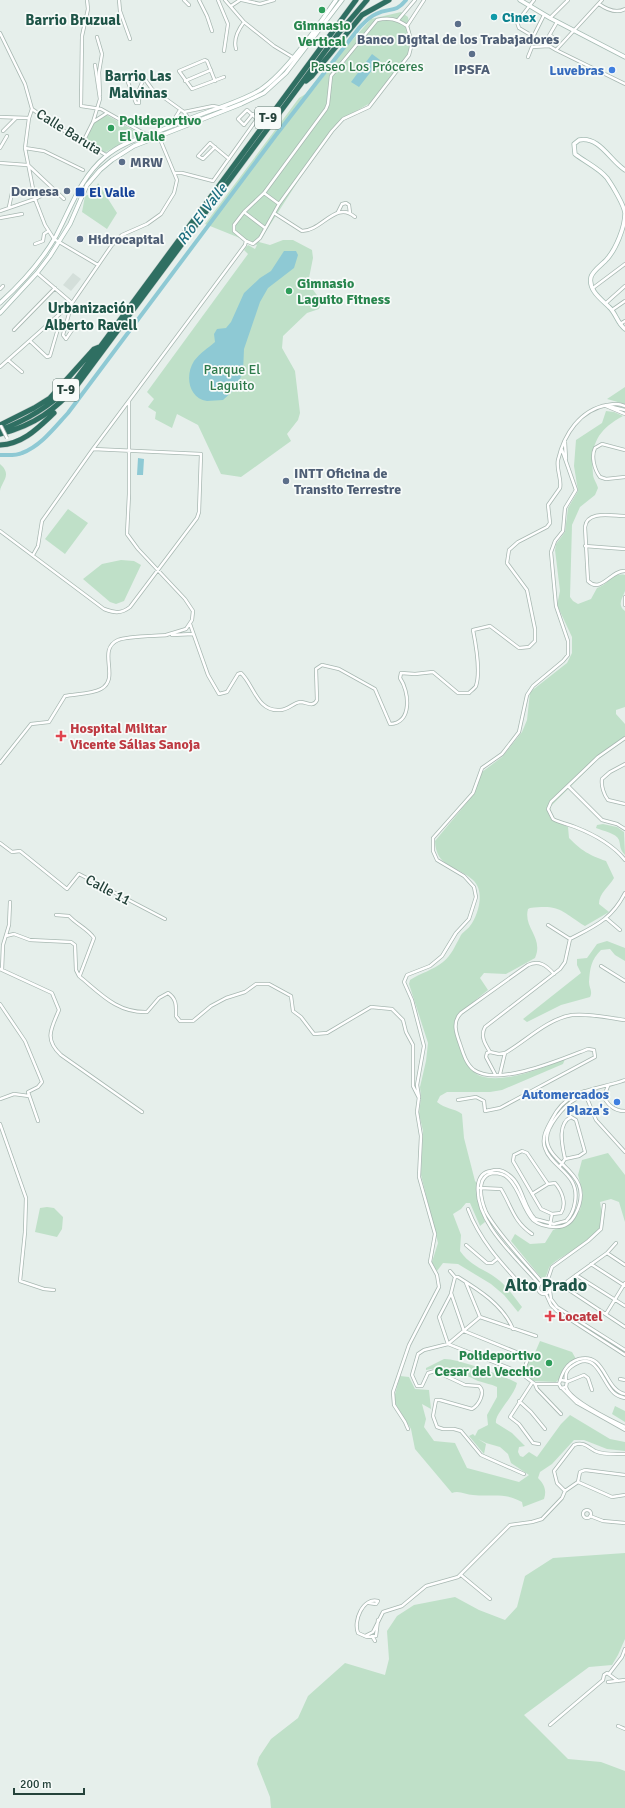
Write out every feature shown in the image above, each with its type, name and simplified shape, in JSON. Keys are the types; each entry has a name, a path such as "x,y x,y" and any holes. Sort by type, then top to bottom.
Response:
{"highway":[{"name":"T-9","path":"0,426 46,401 59,389 94,349 100,347 356,0"},
{"name":"T-9","path":"11,444 27,437 68,398 302,84 367,0"},
{"path":"302,84 312,76 362,15 389,0"},
{"name":"T-9","path":"0,434 25,426 53,410 78,384"},
{"path":"0,445 11,444"}],"main road":[{"path":"0,303 30,274 54,239 85,178 106,155 147,134 158,134 228,109 264,93 277,82 336,0"},
{"path":"0,313 37,273 59,242 70,224 87,185 100,170 134,146 170,127 189,118 250,95 264,87 280,74 295,58 342,0"},
{"path":"520,0 544,15 625,57"},
{"path":"625,170 606,151 589,140 579,140 574,144 575,154 607,178 625,214 616,245 610,256 591,276 593,288 598,298 612,310 620,324 625,328"}],"street":[{"path":"87,0 88,9 82,36 81,106 97,108 147,134"},
{"path":"119,0 120,11 130,39"},
{"path":"184,0 189,5"},
{"path":"199,0 212,30"},
{"path":"218,0 228,24 224,51"},
{"path":"226,0 236,15 244,22 274,46 295,58"},
{"path":"231,6 241,0 260,4 274,0"},
{"path":"398,20 415,0"},
{"path":"407,26 424,0"},
{"path":"534,0 517,22 517,26 556,50 625,84"},
{"path":"550,18 568,0"},
{"path":"556,50 602,0"},
{"path":"599,4 611,10 625,10"},
{"path":"533,37 544,15"},
{"path":"385,18 398,20 407,26 412,43 409,55 369,107 342,119 280,204 256,242 253,244 246,241 234,232 234,225 244,212 264,193 326,109 328,104 331,76 377,20 385,18"},
{"path":"236,49 235,42 237,35 244,22"},
{"path":"546,41 557,22"},
{"path":"0,33 25,84 32,109 29,118 26,148 27,165 35,199 48,231 54,239 98,265"},
{"path":"550,35 558,42"},
{"path":"83,142 92,122 100,95 99,72 102,54 96,37"},
{"path":"528,57 532,47 549,46"},
{"path":"215,81 207,61 204,60 180,70 179,73 192,89 215,81 224,77"},
{"path":"95,66 100,95"},
{"path":"185,81 211,70"},
{"path":"126,78 136,103 139,103 138,92 144,78 152,89 184,112 189,118"},
{"path":"184,112 197,108 221,107 228,109"},
{"name":"Calle Baruta","path":"32,109 56,126 106,155"},
{"path":"170,127 180,110"},
{"path":"174,173 182,173 212,182 229,159 250,129 257,119 253,114 246,110 238,119 250,129"},
{"path":"92,122 107,113"},
{"path":"244,125 253,114"},
{"path":"0,117 29,118"},
{"path":"3,131 16,117"},
{"path":"0,367 72,303 112,245 122,235 147,224 161,214 175,189 176,180 158,134"},
{"path":"0,148 7,136"},
{"path":"215,147 203,159 198,156 209,144 215,147 229,159"},
{"path":"26,148 44,151 83,170"},
{"path":"0,163 27,165 64,199"},
{"path":"0,211 35,199 53,190"},
{"path":"9,207 12,193"},
{"path":"264,193 280,204"},
{"path":"274,213 298,230 307,231 338,212 342,204 346,203 349,205 350,213"},
{"path":"244,212 265,228"},
{"path":"338,212 350,213 355,217"},
{"path":"0,218 22,214"},
{"path":"35,244 43,241 44,234 48,231"},
{"path":"33,555 38,546 42,521 245,245 246,241"},
{"path":"593,288 625,264"},
{"path":"37,273 72,303"},
{"path":"0,289 3,286"},
{"path":"605,304 625,286"},
{"path":"14,330 55,288"},
{"path":"612,310 625,301"},
{"path":"66,325 72,330 66,339 63,336 66,325 72,303"},
{"path":"30,341 47,357 50,356 57,332 57,317"},
{"path":"620,324 625,321"},
{"path":"8,360 22,372"},
{"path":"130,400 130,494 127,534 138,549 191,606 193,615 190,624 186,629 166,635"},
{"path":"190,624 208,675 219,694 227,692 238,674 241,673 260,701 268,708 273,710 286,709 300,702 315,703 317,700 316,669 322,665 338,670 375,689 390,724 398,724 402,720 406,710 408,698 405,686 400,678 401,673 415,674 433,672 458,693 469,693 476,686 477,674 477,653 473,630 490,626 519,648 529,646 535,641 535,629 527,590 507,563 509,550 518,542 548,527 550,523 548,505 560,488 558,462 569,432 583,415 596,407 618,404 625,406"},
{"path":"605,406 625,410"},
{"path":"605,406 625,414"},
{"path":"0,426 11,444"},
{"path":"565,442 566,460"},
{"path":"625,450 602,444 595,448 593,453 596,469 600,477 606,479 625,477"},
{"path":"0,531 104,609 114,613 123,613 130,608 197,518 199,512 201,454 94,449"},
{"path":"562,450 566,451"},
{"path":"408,1429 394,1405 393,1392 409,1345 439,1287 437,1275 430,1262 435,1234 419,1177 421,1136 416,1112 419,1098 418,1081 424,1046 412,1000 405,986 405,978 407,975 430,966 442,956 456,933 469,919 476,897 474,887 464,876 437,860 433,851 434,838 473,793 482,768 502,754 519,732 527,695 533,686 564,661 569,650 568,641 556,606 551,552 555,541 562,531 564,508 576,490 562,450"},
{"path":"625,516 597,516 590,518 585,524 586,574 588,581 598,585 617,572 625,571"},
{"path":"585,546 625,549"},
{"path":"625,597 625,604"},
{"path":"0,763 31,724 49,722 65,696 101,690 106,685 109,680 110,672 107,655 110,646 118,640 166,635 194,634"},
{"path":"625,738 598,757 549,804 548,809 554,820 574,826 611,846 625,860"},
{"path":"625,764 604,776 602,782 605,796 608,800 625,804"},
{"path":"568,786 602,820 617,824 625,829"},
{"name":"Calle 11","path":"0,844 12,852 20,851 67,889 79,874 165,919"},
{"path":"490,1052 483,1038 485,1027 554,974 565,962 570,940 606,918 616,909 625,893"},
{"path":"10,902 9,925 3,945 1,970 52,993 59,1010 51,1030 52,1046 61,1056 142,1112"},
{"path":"56,915 68,916 94,938 79,976"},
{"path":"606,918 620,930"},
{"path":"548,924 570,940"},
{"path":"6,936 14,934 30,940 71,942 77,948 76,970 79,976 118,1007 133,1012 146,1012 159,998 168,993 173,996 176,1003 176,1016 180,1021 193,1022 211,1006 226,998 245,992 256,984 264,983 291,996 293,1011 301,1017 314,1034 328,1033 371,1007 392,1009 403,1020 406,1032 413,1045 413,1086 419,1098"},
{"path":"458,1100 479,1098 484,1101 485,1111 500,1108 595,1057 596,1052 593,1049 588,1049 538,1068 522,1072 500,1074 483,1075 470,1067 457,1034 456,1020 458,1016 528,965 536,962 542,964 554,974"},
{"path":"601,966 625,981"},
{"path":"0,1004 25,1041 42,1082 42,1085 28,1092 38,1121"},
{"path":"490,1052 499,1054 505,1053 536,1032 566,1017 587,1015 625,1020"},
{"path":"490,1052 486,1057 494,1074"},
{"path":"500,1074 505,1053"},
{"path":"550,1225 560,1224 566,1221 572,1213 576,1201 572,1180 545,1148 545,1133 555,1113 570,1098 584,1092 625,1080"},
{"path":"604,1097 604,1090 608,1086"},
{"path":"541,1283 484,1217 479,1203 479,1188 482,1180 487,1176 497,1173 505,1176 513,1184 530,1218 536,1222 561,1227 569,1223 575,1216 579,1205 578,1183 572,1172 549,1148 547,1136 562,1109 572,1101 597,1091 604,1097 612,1108 625,1111"},
{"path":"584,1092 596,1120 625,1152"},
{"path":"0,1099 14,1094 29,1096"},
{"path":"560,1166 563,1164 565,1159 561,1137 567,1120 569,1118 573,1118 577,1122 585,1152 580,1156 565,1159"},
{"path":"0,1124 26,1198 25,1232 20,1281 44,1289 54,1290"},
{"path":"532,1194 548,1184 556,1184 563,1199 562,1211 559,1214 552,1214 541,1210 513,1161 513,1157 516,1153 527,1153 548,1184"},
{"path":"479,1188 501,1189 516,1220 522,1227 532,1234"},
{"path":"546,1282 552,1267 588,1241 601,1229 603,1224 604,1206"},
{"path":"468,1210 486,1246 525,1289 538,1289"},
{"path":"550,1225 552,1214"},
{"path":"551,1288 563,1286 591,1264 607,1254 616,1243"},
{"path":"466,1245 487,1263 492,1263 497,1258"},
{"path":"607,1254 625,1265"},
{"path":"591,1264 625,1284 606,1314"},
{"path":"450,1271 455,1277 493,1301 510,1321 513,1329"},
{"path":"576,1275 625,1306"},
{"path":"455,1277 451,1293 439,1317 445,1340 448,1344 522,1374 534,1383 537,1390 561,1414"},
{"path":"541,1283 546,1282"},
{"path":"546,1282 551,1288"},
{"path":"466,1283 480,1317 536,1336"},
{"path":"538,1289 541,1283"},
{"path":"563,1286 625,1327"},
{"path":"551,1288 551,1299 557,1307 625,1350"},
{"path":"538,1289 541,1294 546,1294 550,1291"},
{"path":"451,1293 464,1331 526,1356 528,1359 522,1374"},
{"path":"546,1294 551,1305 557,1311 625,1355"},
{"path":"480,1317 448,1344 424,1350 418,1354 412,1373 416,1385 422,1386 430,1372 437,1371 465,1385 479,1386 482,1389 482,1394 475,1408 472,1409 436,1400 433,1411 436,1424 443,1429 454,1429 461,1431 481,1455 524,1474"},
{"path":"558,1384 565,1368 571,1363 582,1359 590,1360 602,1367 614,1389 625,1394"},
{"path":"625,1398 613,1393 601,1371 589,1363 582,1362 572,1366 567,1372 566,1387 569,1394 625,1427"},
{"path":"561,1380 566,1381 584,1374 588,1378 592,1390"},
{"path":"620,1379 625,1380"},
{"path":"534,1383 558,1384 572,1399 625,1430"},
{"path":"534,1383 519,1401 510,1416 519,1424 533,1443 539,1444"},
{"path":"562,1388 566,1387"},
{"path":"519,1401 532,1412 545,1429"},
{"path":"565,1491 557,1483 554,1471 574,1445 582,1443 605,1454 625,1454"},
{"path":"375,1641 373,1632 383,1612 402,1606 423,1587 461,1575 510,1525 542,1519 562,1498 565,1491 578,1482 580,1472 585,1470 625,1475"},
{"path":"578,1482 612,1497 625,1495"},
{"path":"590,1516 603,1521 625,1523"},
{"path":"461,1575 490,1599"},
{"path":"369,1603 361,1609 356,1626 358,1633 373,1637"},
{"path":"373,1637 377,1633 378,1620"},
{"path":"365,1636 373,1632"},
{"path":"550,1725 603,1680 604,1675 608,1674 622,1657 625,1649"},
{"path":"608,1674 618,1681"},
{"path":"608,1682 611,1677"},
{"path":"603,1680 608,1682 625,1680"},
{"path":"618,1726 625,1729"}],"shaded area":[{"path":"73,273 81,279 71,291 63,285"}],"green space":[{"name":"Parque El Laguito","path":"401,12 408,17 412,40 407,60 372,102 344,118 332,131 259,242 270,245 283,240 293,240 312,250 313,258 308,283 322,302 319,309 307,313 283,336 282,348 295,371 300,413 298,420 287,434 291,441 241,477 221,474 198,425 177,414 172,428 155,419 156,412 148,407 154,399 147,392 248,254 244,250 248,245 255,249 257,245 205,224 299,98 314,89 346,47 371,19"},
{"name":"Polideportivo El Valle","path":"105,114 140,134 104,153 85,141 94,123"},
{"path":"98,183 117,213 107,229 82,212 85,196 93,193"},
{"path":"625,387 625,404 607,399"},
{"path":"606,411 614,412 623,416 614,421 601,433 594,447 592,464 594,478 598,488 595,495 580,507 572,525 570,597 578,604 591,599 597,588 617,575 625,575 625,591 621,606 625,611 625,707 616,710 616,714 625,724 625,739 600,757 551,806 549,815 551,819 568,827 569,838 578,846 590,855 606,861 614,878 602,893 599,904 609,912 585,926 560,910 554,908 540,907 528,909 528,922 537,944 535,958 506,974 484,973 480,978 488,990 465,1010 457,1024 457,1032 471,1069 479,1075 490,1078 502,1078 530,1072 565,1059 563,1064 502,1090 490,1092 447,1092 440,1096 437,1102 462,1114 464,1138 475,1181 478,1184 479,1205 485,1222 480,1226 470,1203 466,1203 461,1209 453,1214 461,1235 460,1251 474,1265 495,1277 506,1287 522,1307 518,1312 504,1295 491,1284 458,1264 443,1263 437,1271 432,1262 438,1243 421,1175 423,1131 419,1114 421,1097 420,1087 426,1061 428,1043 409,984 410,980 435,967 448,957 453,951 463,932 473,921 478,909 480,896 477,885 467,875 443,861 436,850 435,841 474,794 482,772 502,757 522,732 527,720 530,692 567,663 572,653 572,637 557,605 560,591 555,550 556,544 565,532 568,508 578,491 574,466 576,440 602,423"},
{"path":"0,464 4,468 6,475 0,491"},
{"path":"68,509 88,523 65,554 45,539"},
{"path":"121,560 134,561 141,565 124,601 116,604 110,602 83,579 102,564"},
{"path":"603,824 617,827 624,832 625,855 617,838 612,834 596,828 597,825"},
{"path":"607,941 625,948 625,961 615,955 610,949 601,950 595,957 591,968 589,982 591,991 590,997 561,1005 527,1022 523,1019 581,973 577,965 577,959 587,958 597,944"},
{"path":"608,1153 625,1175 625,1222 619,1202 611,1199 600,1202 602,1219 598,1230 587,1241 551,1265 546,1277 543,1280 511,1241 515,1234 530,1244 545,1243 553,1230 570,1224 580,1210 583,1194 578,1175 582,1160"},
{"path":"40,1208 54,1208 63,1217 62,1229 57,1237 35,1232"},
{"name":"Polideportivo Cesar del Vecchio","path":"540,1341 572,1352 576,1359 564,1367 561,1377 556,1382 532,1381 524,1374 531,1354 534,1355"},
{"path":"444,1359 459,1361 502,1376 517,1383 512,1394 498,1415 496,1423 512,1433 525,1446 519,1447 518,1452 520,1456 523,1457 529,1452 537,1457 561,1424 570,1415 610,1439 625,1442 625,1451 607,1449 584,1440 574,1440 552,1464 540,1472 538,1478 544,1487 544,1499 523,1507 522,1502 504,1496 470,1495 457,1492 452,1493 415,1449 411,1429 396,1405 394,1398 400,1376 409,1377 415,1389 429,1390 431,1409 422,1404 426,1419 424,1427 434,1441 455,1443 467,1468 519,1482 529,1475 511,1463 508,1454 500,1447 478,1439 486,1444 484,1454 469,1436 473,1434 475,1436 478,1430 488,1425 487,1415 497,1397 497,1387 478,1381 458,1371 448,1368 426,1370 426,1368"},
{"path":"615,1406 625,1411 625,1422 612,1414"},
{"path":"625,1553 625,1639 612,1665 589,1667 524,1715 568,1759 601,1762 625,1771 625,1808 271,1808 270,1797 257,1764 259,1757 271,1739 298,1718 308,1696 345,1663 385,1675 389,1659 387,1631 397,1616 414,1605 455,1597 479,1610 505,1620 517,1607 525,1576 553,1558"}],"water":[{"path":"372,54 380,60 359,87 351,82"},
{"path":"284,251 296,251 298,255 294,268 268,288 260,302 244,349 243,372 236,388 223,400 207,401 201,399 192,391 190,385 189,379 191,367 194,361 201,353 215,342 214,334 217,329 226,328 231,322 244,293 260,278 271,271"},
{"path":"138,458 144,459 143,475 137,475"}],"waterway":[{"name":"Río El Valle","path":"0,455 17,455 29,450 47,436 68,413 276,135 359,28 373,15 395,9 406,0"}],"place":[{"name":"Gimnasio Vertical","path":"322,10"},
{"name":"Cinex","path":"494,17"},
{"name":"Banco Digital de los Trabajadores","path":"458,24"},
{"name":"IPSFA","path":"472,54"},
{"name":"Luvebras","path":"612,70"},
{"name":"Polideportivo El Valle","path":"111,128"},
{"name":"MRW","path":"122,162"},
{"name":"Domesa","path":"67,191"},
{"name":"El Valle","path":"80,192"},
{"name":"Hidrocapital","path":"80,239"},
{"name":"Gimnasio Laguito Fitness","path":"289,291"},
{"name":"INTT Oficina de Transito Terrestre","path":"286,481"},
{"name":"Hospital Militar Vicente Sálias Sanoja","path":"61,736"},
{"name":"Automercados Plaza's","path":"617,1102"},
{"name":"Locatel","path":"550,1316"},
{"name":"Polideportivo Cesar del Vecchio","path":"549,1363"}],"district":[{"name":"Barrio Bruzual","path":"73,20"},
{"name":"Barrio Las Malvinas","path":"138,84"},
{"name":"Urbanización Alberto Ravell","path":"91,316"},
{"name":"Alto Prado","path":"546,1285"}],"park label":[{"name":"Paseo Los Próceres","path":"367,66"}]}
